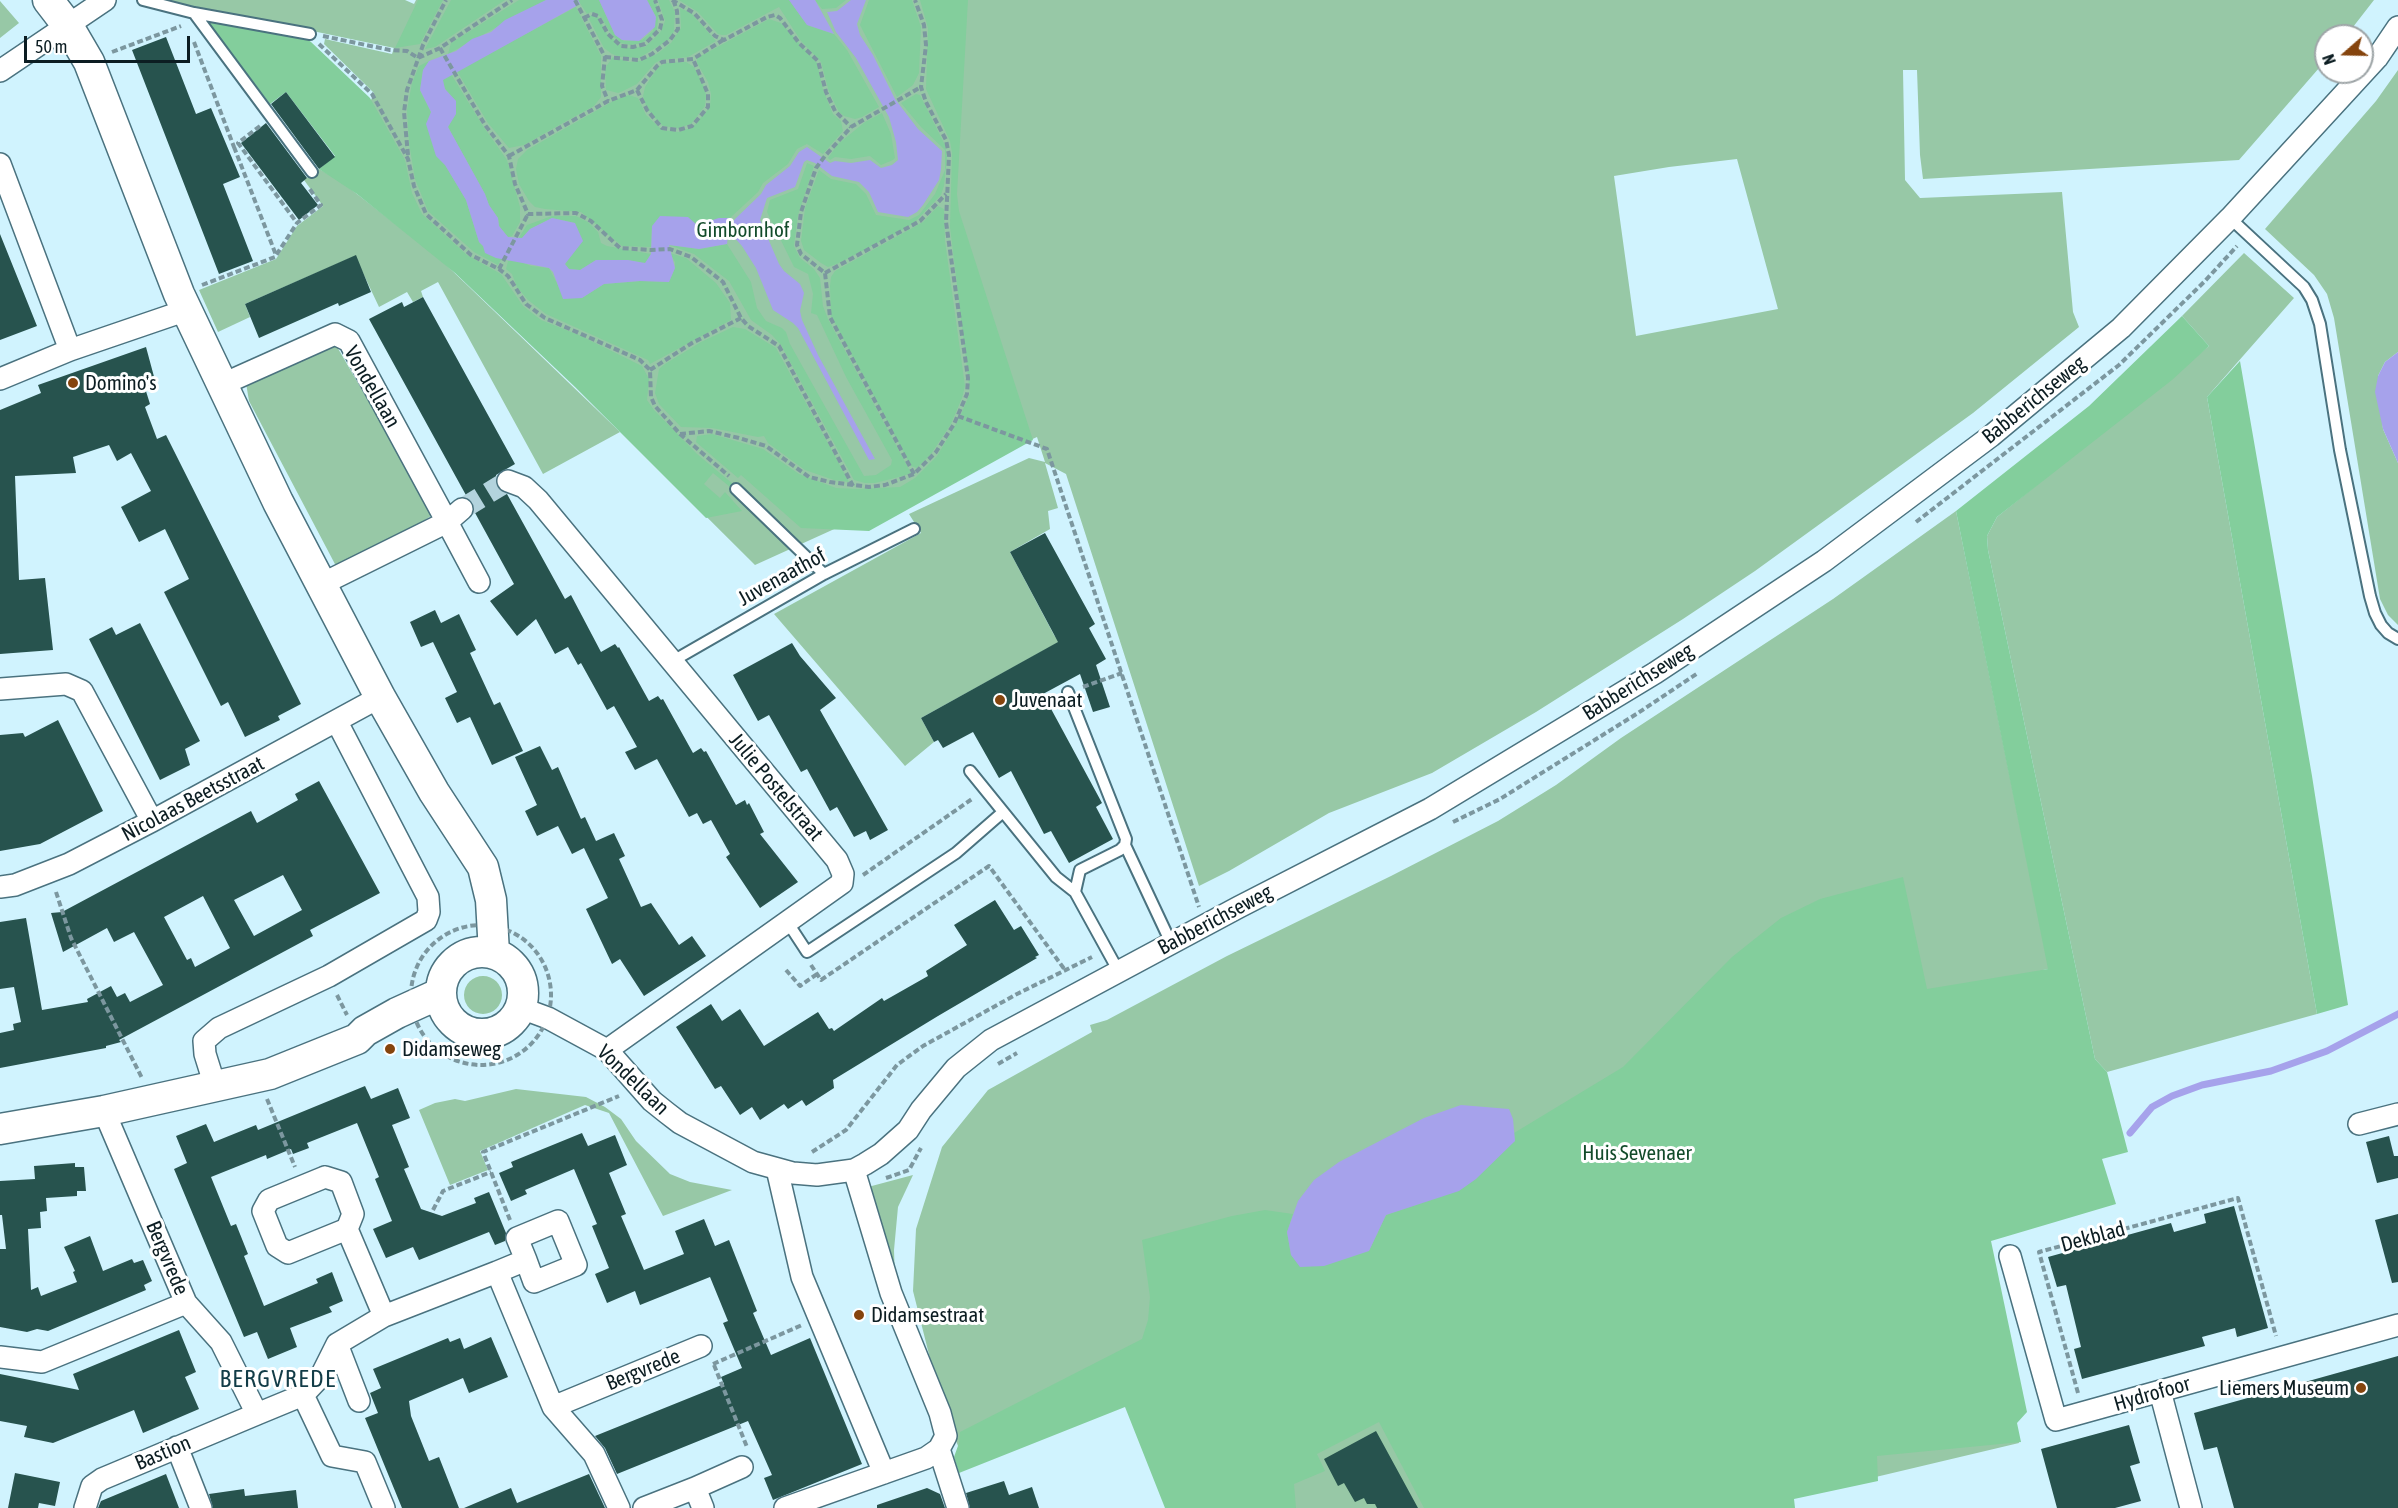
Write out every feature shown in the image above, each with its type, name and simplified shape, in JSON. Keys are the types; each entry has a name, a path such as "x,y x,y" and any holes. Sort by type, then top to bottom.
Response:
{"street":[{"path":"48,0 68,26 89,62 155,236 183,302 221,385 320,585 380,698 434,792 483,867 488,880 483,939 449,968 442,984 445,1004 465,1030 487,1034 534,1013 519,975 483,939"},
{"path":"0,71 105,0"},
{"name":"Babberichseweg","path":"777,1169 826,1175 854,1170 881,1154 908,1130 921,1110 956,1068 991,1040 1430,808 1655,673 1824,561 1991,436 2121,328 2230,218 2377,58 2398,27"},
{"path":"0,164 70,350"},
{"path":"0,379 183,302"},
{"name":"Vondellaan","path":"221,385 335,334 349,341 454,516 479,582"},
{"name":"Julie Postelstraat","path":"508,481 524,487 538,500 837,860 843,874 842,884"},
{"path":"320,585 454,516"},
{"path":"0,689 66,684 82,691 152,821"},
{"name":"Nicolaas Beetsstraat","path":"0,887 15,885 69,864 380,698"},
{"path":"215,1086 204,1041 219,1028 328,976 426,920 429,912 428,897 337,722"},
{"path":"607,1050 842,884"},
{"path":"0,1129 104,1111 257,1077 321,1055 354,1031 365,1031 445,1004"},
{"name":"Vondellaan","path":"534,1013 607,1050 652,1101 680,1123 753,1162 777,1169"},
{"name":"Bergvrede","path":"104,1111 186,1303 221,1342 257,1414"},
{"path":"2359,1124 2398,1114"},
{"path":"777,1169 802,1277 884,1473"},
{"path":"785,1508 926,1458 939,1449 946,1436 940,1413 891,1293 854,1170"},
{"path":"325,1177 341,1182 353,1214 347,1228 288,1253 277,1246 263,1211 269,1200 303,1186 325,1177"},
{"path":"558,1221 576,1265 534,1282 525,1260 517,1238 558,1221"},
{"path":"347,1228 384,1316"},
{"name":"Hydrofoor","path":"2010,1256 2056,1420 2398,1325"},
{"path":"257,1414 303,1395 321,1376 337,1344 384,1316 525,1260"},
{"path":"497,1272 553,1407 594,1454 619,1508"},
{"path":"0,1357 42,1362 186,1303"},
{"path":"337,1344 359,1401"},
{"name":"Bergvrede","path":"553,1407 701,1346"},
{"path":"2160,1391 2191,1508"},
{"path":"303,1395 332,1456 365,1462 374,1479 384,1508"},
{"name":"Bastion","path":"85,1508 92,1486 102,1479 257,1414"},
{"path":"177,1447 201,1508"},
{"path":"939,1449 958,1508"},
{"path":"644,1508 742,1467"},
{"path":"695,1488 703,1508"}],"lane":[{"path":"143,0 194,13 310,34"},
{"path":"194,13 312,172"},
{"path":"2230,218 2304,287 2312,300 2320,324 2340,450 2370,596 2381,625 2398,639"},
{"path":"736,489 824,574"},
{"name":"Juvenaathof","path":"671,662 824,574 914,529"},
{"path":"1068,692 1126,839 1125,845 1171,943"},
{"path":"970,771 1056,877 1075,892 1119,972"},
{"path":"788,923 807,952 956,853 1003,812"},
{"path":"1075,892 1080,870 1120,850 1125,845"}],"path":[{"path":"446,0 418,58 407,90 404,112 408,159 414,186 426,214 471,255 500,269 508,276 526,304 545,318 640,360 650,370 651,397 655,406 680,434 734,480 736,489"},
{"path":"418,58 440,48 512,0"},
{"path":"574,0 605,57 602,86 608,101"},
{"path":"584,18 592,14 598,16 608,34 621,46 633,47 645,44 660,29 662,20 655,0"},
{"path":"680,434 709,431 766,446 809,477 853,486 885,485 914,474 936,452 958,416 967,394 968,378 946,222 950,155 946,140 926,102 921,87 926,45 924,25 915,0"},
{"path":"605,57 639,60 652,54 670,40 678,29 677,11 673,1"},
{"path":"673,1 694,13 715,36 724,40"},
{"path":"509,156 608,101 637,90 662,62 693,59 724,40 775,15 818,62 826,92 835,111 851,127"},
{"path":"89,62 187,24"},
{"path":"191,34 236,145 276,255"},
{"path":"310,34 390,50 407,51 418,58"},
{"path":"310,34 372,94 408,159"},
{"path":"440,48 485,125 509,156 515,184 528,214"},
{"path":"637,90 647,110 662,128 678,130 692,126 708,107 708,94 693,59"},
{"path":"914,474 830,317 825,273 801,254 797,244 801,212 816,168 825,156 851,127 921,87"},
{"path":"236,145 271,117"},
{"path":"236,145 297,224"},
{"path":"183,302 276,255 297,224 321,205 303,180 312,172"},
{"path":"825,273 920,221 946,194"},
{"path":"528,214 576,213 591,221 620,248 670,249 691,256 723,282 741,318 748,326 778,346 853,486"},
{"path":"500,269 528,214"},
{"path":"650,370 692,343 741,318"},
{"path":"958,416 1047,449 1205,926"},
{"path":"1068,692 1122,673"},
{"path":"842,884 860,877 985,789"},
{"path":"807,952 821,980 989,866 1065,970"},
{"path":"50,871 71,938 152,1100"},
{"path":"447,933 483,939 522,937 542,959 551,988 534,1013 541,1032 532,1044 506,1061 475,1065 446,1055 433,1046 415,1016 413,979 425,953 447,933"},
{"path":"806,1153 817,1150 846,1131 897,1065 923,1046 951,1029 1107,949"},
{"path":"786,970 800,986 817,974"},
{"path":"328,976 354,1031"},
{"path":"257,1077 303,1186"},
{"path":"517,1238 483,1152 640,1087"},
{"path":"433,1210 443,1191 491,1172"},
{"name":"Dekblad","path":"2083,1413 2039,1252 2238,1198 2282,1357"},
{"path":"714,1365 819,1318"},
{"path":"701,1346 706,1344 754,1463 742,1467"}],"green space":[{"name":"Gimbornhof","path":"164,0 405,0 414,4 416,0 2374,0 2355,24 2314,24 2314,74 2239,160 1923,179 1917,70 1903,70 1905,180 1920,198 2062,192 2073,312 2079,327 1973,413 1755,571 1683,619 1536,712 1432,773 1329,813 1199,886 1066,474 1045,463 1058,508 1048,511 1050,529 1010,552 1059,642 921,718 934,742 905,766 774,614 921,533 909,514 1029,458 1045,462 1037,437 755,565 346,158 374,93 324,44 325,39 392,54 394,48","holes":["1737,159 1778,309 1636,336 1614,176"]},
{"path":"418,0 443,0 420,44 395,48"},
{"path":"451,0 505,0 435,47 425,49"},
{"path":"519,0 546,0 448,54 451,43"},
{"path":"578,0 599,0 615,35 624,41 642,40 653,31 656,17 647,0 654,0 659,10 657,29 642,43 631,45 620,43 611,34 601,17 591,12 587,14"},
{"path":"658,0 669,0 675,12 674,31 670,39 639,58 620,57 604,48 588,17 592,15 598,17 607,34 624,48 645,47 660,33 665,21"},
{"path":"679,0 789,0 807,25 834,34 847,50 879,107 855,119 839,112 829,92 821,62 801,41 779,7 722,35 718,34 698,12"},
{"path":"815,0 846,0 836,8 822,9"},
{"path":"869,0 912,0 921,27 919,73 913,85 897,97 860,25"},
{"path":"920,0 968,0 957,194 959,211 1033,440 869,531 801,528 741,475 738,478 696,442 697,436 712,434 763,449 799,474 836,488 900,487 915,478 937,456 959,419 970,393 950,227 952,153 950,141 926,89 928,28"},
{"path":"0,1 19,23 0,38"},
{"path":"576,7 601,56 601,97 594,106 524,145 509,148 488,123 457,71"},
{"path":"680,8 691,13 716,41 688,57 661,60 655,63 637,84 623,91 618,93 606,90 605,68 613,57 629,62 640,61 657,54 671,43 681,28"},
{"path":"206,19 307,39 311,42 370,98 405,160 412,193 422,214 467,255 501,274 523,306 541,320 579,335 642,366 649,379 647,400 654,410 697,454 733,484 730,487 713,473 704,484 720,498 725,492 742,511 706,518 575,387 455,273 357,194 319,169 335,156 286,92 270,104"},
{"path":"769,19 781,23 817,63 823,90 833,114 841,121 843,131 823,154 807,144 797,149 788,164 763,183 758,192 730,218 719,218 697,225 652,226 651,247 622,246 581,212 535,207 529,201 519,184 516,169 518,159 527,150 615,100 629,95 638,98 646,115 662,130 679,132 693,127 710,107 711,94 708,82 697,63 697,58"},
{"path":"429,61 423,70 420,90 431,112 429,119 436,155 445,165 466,200 479,242 496,258 502,258 498,265 474,252 428,211 415,179 409,143 407,110 412,83 419,66"},
{"path":"686,62 694,67 703,85 706,95 705,106 691,124 678,128 663,126 646,106 643,96 645,87 658,67 666,63"},
{"path":"2398,70 2398,352 2385,362 2378,376 2383,429 2398,463 2398,625 2388,615 2380,599 2334,318 2327,294 2314,275 2265,229 2376,101"},
{"path":"451,74 507,160 520,207 520,222 512,236 508,237 499,226 498,218 448,127 455,114 456,101 445,89 442,80"},
{"path":"916,94 920,95 945,145 947,157 944,186 941,195 914,223 828,267 804,250 801,241 805,208 819,170 831,179 856,184 866,194 876,215 909,220 919,215 935,194 945,170 945,150 921,127 901,103"},
{"path":"882,113 891,134 895,158 893,160 881,165 870,156 851,159 835,157 830,160 828,158 838,144 865,122"},
{"path":"807,163 814,166 798,215 794,246 800,258 814,269 820,278 823,306 828,319 911,473 903,476 875,483 854,480 781,345 772,335 751,320 729,281 694,254 669,245 699,249 727,244 751,282 757,308 766,321 786,332 790,344 864,476 876,475 891,465 892,460 846,377 817,315 811,313 813,294 808,274 794,267 767,212 770,200 798,189"},
{"path":"319,169 339,180 439,258 620,432 543,474 438,282 421,291 423,297 413,302 407,292 379,307 355,256 245,304 250,317 218,332 199,290 276,259 297,226 323,206 304,180"},
{"path":"938,206 944,209 945,241 965,386 951,424 931,454 917,468 911,466 831,316 830,286 831,277 835,271 923,222"},
{"path":"552,216 576,216 588,222 598,232 601,243 651,254 645,264 628,260 596,260 580,270 569,269 565,264 575,223 552,218 530,229 518,239 527,225"},
{"path":"670,253 686,258 716,283 730,303 731,320 650,364 648,360 546,314 528,300 517,287 512,274 506,269 508,261 516,260 531,266 549,268 562,293 582,298 604,284 640,281 669,282 675,268 675,262"},
{"path":"2244,253 2294,298 2207,397 2317,1014 2107,1072 2095,1059 1988,550 1987,536 1997,517 2209,346 2182,316"},
{"path":"2182,316 2209,346 2172,380 1997,517 1987,536 1988,550 2095,1059 2107,1072 2128,1152 2102,1159 2116,1204 1991,1241 2027,1412 2017,1423 2021,1442 1877,1456 1878,1481 1794,1499 1795,1508 1424,1508 1379,1422 1317,1454 1325,1471 1294,1484 1296,1508 1165,1508 1125,1407 959,1473 954,1457 960,1432 1142,1339 1148,1320 1150,1297 1142,1240 1232,1216 1265,1210 1293,1214 1287,1232 1291,1255 1369,1251 1386,1215 1421,1203 1515,1141 1514,1133 1623,1067 1732,957 1781,918 1820,899 1903,877 1927,989 2048,969 1956,511 2089,406"},
{"path":"733,327 745,329 776,348 849,482 834,480 805,470 768,443 764,436 758,437 712,428 681,427 659,404 655,393 659,369 701,342"},
{"path":"336,345 399,454 431,516 386,546 336,566 249,401 246,383"},
{"path":"2240,361 2312,776 2348,1005 2317,1014 2207,397"},
{"name":"Huis Sevenaer","path":"1956,511 2049,969 2043,970 1984,1237 2019,1443 1745,1508 1196,1508 1137,1399 964,1462 940,1398 913,1291 916,1229 942,1147 988,1090 1092,1032 1090,1025 1107,1020 1227,956 1498,821 1556,785 1621,738 1833,599"},
{"path":"483,976 490,977 496,982 501,988 501,1002 496,1008 490,1013 483,1014 476,1013 470,1008 465,1002 464,995 465,988 470,982 476,977"},
{"path":"516,1089 586,1097 621,1119 636,1141 670,1174 690,1182 732,1190 663,1216 609,1113 585,1105 480,1151 488,1170 450,1185 419,1110 435,1103 455,1099 465,1101"},
{"path":"913,1175 898,1207 894,1250 895,1280 868,1187"}],"shaded area":[{"path":"546,0 578,0 580,4 443,80 445,89 456,101 456,114 448,127 498,218 499,226 508,237 522,238 530,229 552,218 575,223 583,241 565,264 569,269 580,270 596,260 628,260 645,263 651,254 652,226 660,216 688,217 697,225 719,218 730,218 727,244 699,249 669,245 675,268 669,282 640,281 604,284 582,298 563,299 553,272 549,268 496,258 485,253 479,242 466,200 445,165 436,156 426,124 431,112 420,90 423,70 429,61 456,51 472,39 491,32 505,20"},
{"path":"599,0 647,0 656,17 655,27 639,41 622,40 615,35"},
{"path":"789,0 815,0 834,34 807,25"},
{"path":"851,0 866,0 857,24 860,35 873,55 895,99 918,129 942,151 939,180 923,205 908,217 878,212 869,192 859,182 832,176 807,160 804,162 795,187 767,198 760,220 779,264 800,284 804,293 800,311 802,320 818,355 875,459 869,460 798,328 773,310 756,268 732,235 734,220 761,194 766,185 790,166 799,152 807,147 830,163 870,160 881,168 892,165 898,160 889,117 856,58 836,32 827,12 837,11"},
{"path":"2398,352 2398,463 2383,429 2375,392 2378,376 2385,362"},
{"path":"1461,1105 1509,1109 1513,1119 1515,1141 1476,1179 1459,1191 1386,1215 1369,1251 1324,1266 1300,1267 1291,1255 1287,1232 1298,1201 1314,1180 1339,1162 1424,1118"}],"building":[{"path":"166,37 196,114 211,108 240,177 223,184 253,261 219,274 132,50"},
{"path":"286,92 335,157 319,169 271,104"},
{"path":"266,123 307,178 301,183 318,205 299,220 241,143"},
{"path":"0,234 37,326 0,340"},
{"path":"356,255 371,292 339,306 338,303 259,338 245,304"},
{"path":"423,297 515,464 496,475 498,489 507,494 565,599 571,595 601,652 615,644 619,647 649,701 658,696 661,700 663,699 693,753 701,748 704,752 706,751 736,805 745,800 747,805 749,803 764,832 760,834 798,882 760,908 726,857 730,854 711,820 703,824 697,813 689,817 657,759 635,770 625,752 637,747 614,706 607,710 581,663 578,665 568,647 555,654 536,619 517,636 490,601 514,584 474,511 472,501 467,497 369,319 402,302 404,307"},
{"path":"146,347 156,384 145,388 150,404 145,407 157,439 166,435 301,704 278,716 280,720 245,737 228,702 221,706 164,592 189,579 165,529 139,542 121,507 151,491 131,453 117,461 109,445 73,457 76,473 15,476 19,580 45,578 53,650 0,654 0,410 41,393 38,385"},
{"name":"Juvenaat","path":"1045,533 1095,624 1089,628 1106,659 1096,665 1110,707 1093,712 1080,674 1043,694 1102,803 1096,807 1113,839 1069,863 1051,831 1044,834 1011,771 999,778 973,732 943,748 938,740 934,742 921,718 1058,642 1010,552"},
{"path":"435,610 441,623 459,614 476,650 470,653 494,705 500,702 523,751 492,765 470,717 457,723 445,698 457,692 433,642 421,647 410,622"},
{"path":"140,623 200,741 185,749 190,765 160,780 89,639 112,627 116,635"},
{"path":"792,643 800,656 836,698 820,710 888,830 870,840 866,831 854,837 837,807 830,811 807,769 801,772 769,715 758,721 733,675"},
{"path":"58,720 103,811 40,844 0,851 0,735 23,733 25,737"},
{"path":"540,746 552,770 558,767 581,819 585,817 596,841 614,833 625,856 619,859 641,907 651,903 679,945 692,936 706,956 644,996 620,959 612,964 586,909 608,898 584,848 572,854 558,826 537,836 525,811 537,805 515,757"},
{"path":"319,781 380,893 310,930 313,936 119,1040 121,1042 106,1046 106,1048 0,1068 0,1033 14,1030 13,1024 21,1022 14,987 0,989 0,922 26,918 42,1010 88,1002 87,999 111,986 117,997 125,993 130,1002 163,985 134,932 114,942 107,928 63,952 51,913 62,912 251,811 257,823 298,800 295,794","holes":["283,875 302,910 254,936 234,900","203,896 230,948 195,967 191,958 187,960 164,917"]},
{"path":"995,900 1014,930 1021,926 1039,955 1035,957 1037,958 833,1080 834,1088 806,1106 802,1100 788,1109 784,1104 760,1120 752,1107 740,1115 721,1086 715,1089 676,1027 711,1004 722,1021 740,1009 764,1046 818,1012 829,1029 832,1028 834,1031 882,998 884,1001 928,976 926,971 967,945 954,925"},
{"path":"365,1086 371,1099 398,1088 410,1118 392,1125 409,1167 404,1169 421,1209 442,1216 476,1203 474,1198 489,1192 506,1233 505,1241 495,1245 489,1232 419,1260 413,1247 386,1258 373,1229 392,1221 375,1179 379,1177 357,1123 307,1143 309,1148 293,1154 291,1149 267,1159 266,1155 211,1177 231,1226 236,1224 248,1254 244,1256 264,1306 318,1283 316,1279 332,1272 343,1301 329,1307 332,1312 290,1328 297,1347 268,1359 257,1332 244,1337 174,1169 187,1163 176,1136 206,1124 214,1142 256,1125 258,1130"},
{"path":"582,1133 588,1146 615,1135 627,1165 609,1173 626,1214 621,1216 644,1270 684,1254 675,1231 704,1219 715,1246 729,1240 757,1311 753,1313 771,1355 810,1338 862,1464 773,1500 764,1478 772,1475 748,1421 617,1474 605,1448 595,1436 724,1384 721,1377 742,1368 723,1323 728,1321 710,1277 640,1305 635,1291 607,1303 595,1274 609,1268 592,1226 597,1224 574,1169 525,1190 527,1194 511,1201 499,1173 513,1167 511,1162"},
{"path":"2389,1136 2394,1156 2398,1156 2398,1178 2377,1183 2366,1142"},
{"path":"75,1163 75,1167 84,1167 86,1191 77,1191 77,1196 46,1198 47,1211 40,1212 41,1228 28,1229 31,1290 38,1287 41,1296 77,1282 73,1272 75,1271 64,1247 90,1236 103,1271 132,1259 134,1263 143,1260 152,1281 144,1285 146,1290 48,1331 37,1329 27,1332 0,1327 0,1249 6,1249 2,1215 0,1215 0,1181 35,1179 34,1166"},
{"path":"2234,1206 2268,1328 2237,1337 2235,1328 2202,1337 2205,1346 2082,1379 2074,1349 2081,1347 2066,1285 2057,1287 2048,1257 2171,1223 2174,1232 2206,1223 2204,1214"},
{"path":"2398,1214 2398,1282 2392,1283 2375,1220"},
{"path":"179,1330 196,1372 185,1377 199,1409 143,1433 134,1410 53,1443 24,1437 27,1426 0,1421 0,1374 79,1390 73,1374"},
{"path":"491,1337 508,1377 469,1393 463,1378 409,1401 411,1416 429,1461 439,1457 459,1508 402,1508 365,1418 378,1413 370,1393 381,1388 373,1369 448,1338 450,1342 460,1338 464,1349"},
{"path":"2398,1356 2398,1508 2234,1508 2217,1447 2204,1450 2194,1413"},
{"path":"2129,1425 2140,1463 2130,1466 2141,1501 2115,1508 2057,1508 2041,1449"},
{"path":"1376,1431 1418,1508 1377,1508 1375,1504 1367,1504 1364,1498 1355,1502 1344,1483 1338,1486 1324,1459"},
{"path":"15,1473 60,1482 55,1506 39,1503 38,1508 8,1508"},
{"path":"166,1474 179,1508 98,1508 101,1501"},
{"path":"589,1474 605,1508 464,1508 511,1488 517,1503"},
{"path":"1004,1481 1009,1495 1032,1487 1039,1508 970,1508 966,1493"},
{"path":"927,1488 940,1494 945,1508 877,1508 877,1505"},
{"path":"244,1489 245,1496 296,1490 298,1508 213,1508 209,1494"}],"waterway":[{"path":"2130,1133 2152,1107 2172,1096 2202,1085 2271,1071 2327,1051 2398,1014"}],"tunnel":[{"path":"462,509 508,481"}],"place":[{"name":"Domino's","path":"73,383"},
{"name":"Juvenaat","path":"1000,700"},
{"name":"Didamseweg","path":"390,1049"},
{"name":"Didamsestraat","path":"859,1315"},
{"name":"Liemers Museum","path":"2361,1388"}],"district":[{"name":"BERGVREDE","path":"278,1379"}]}
